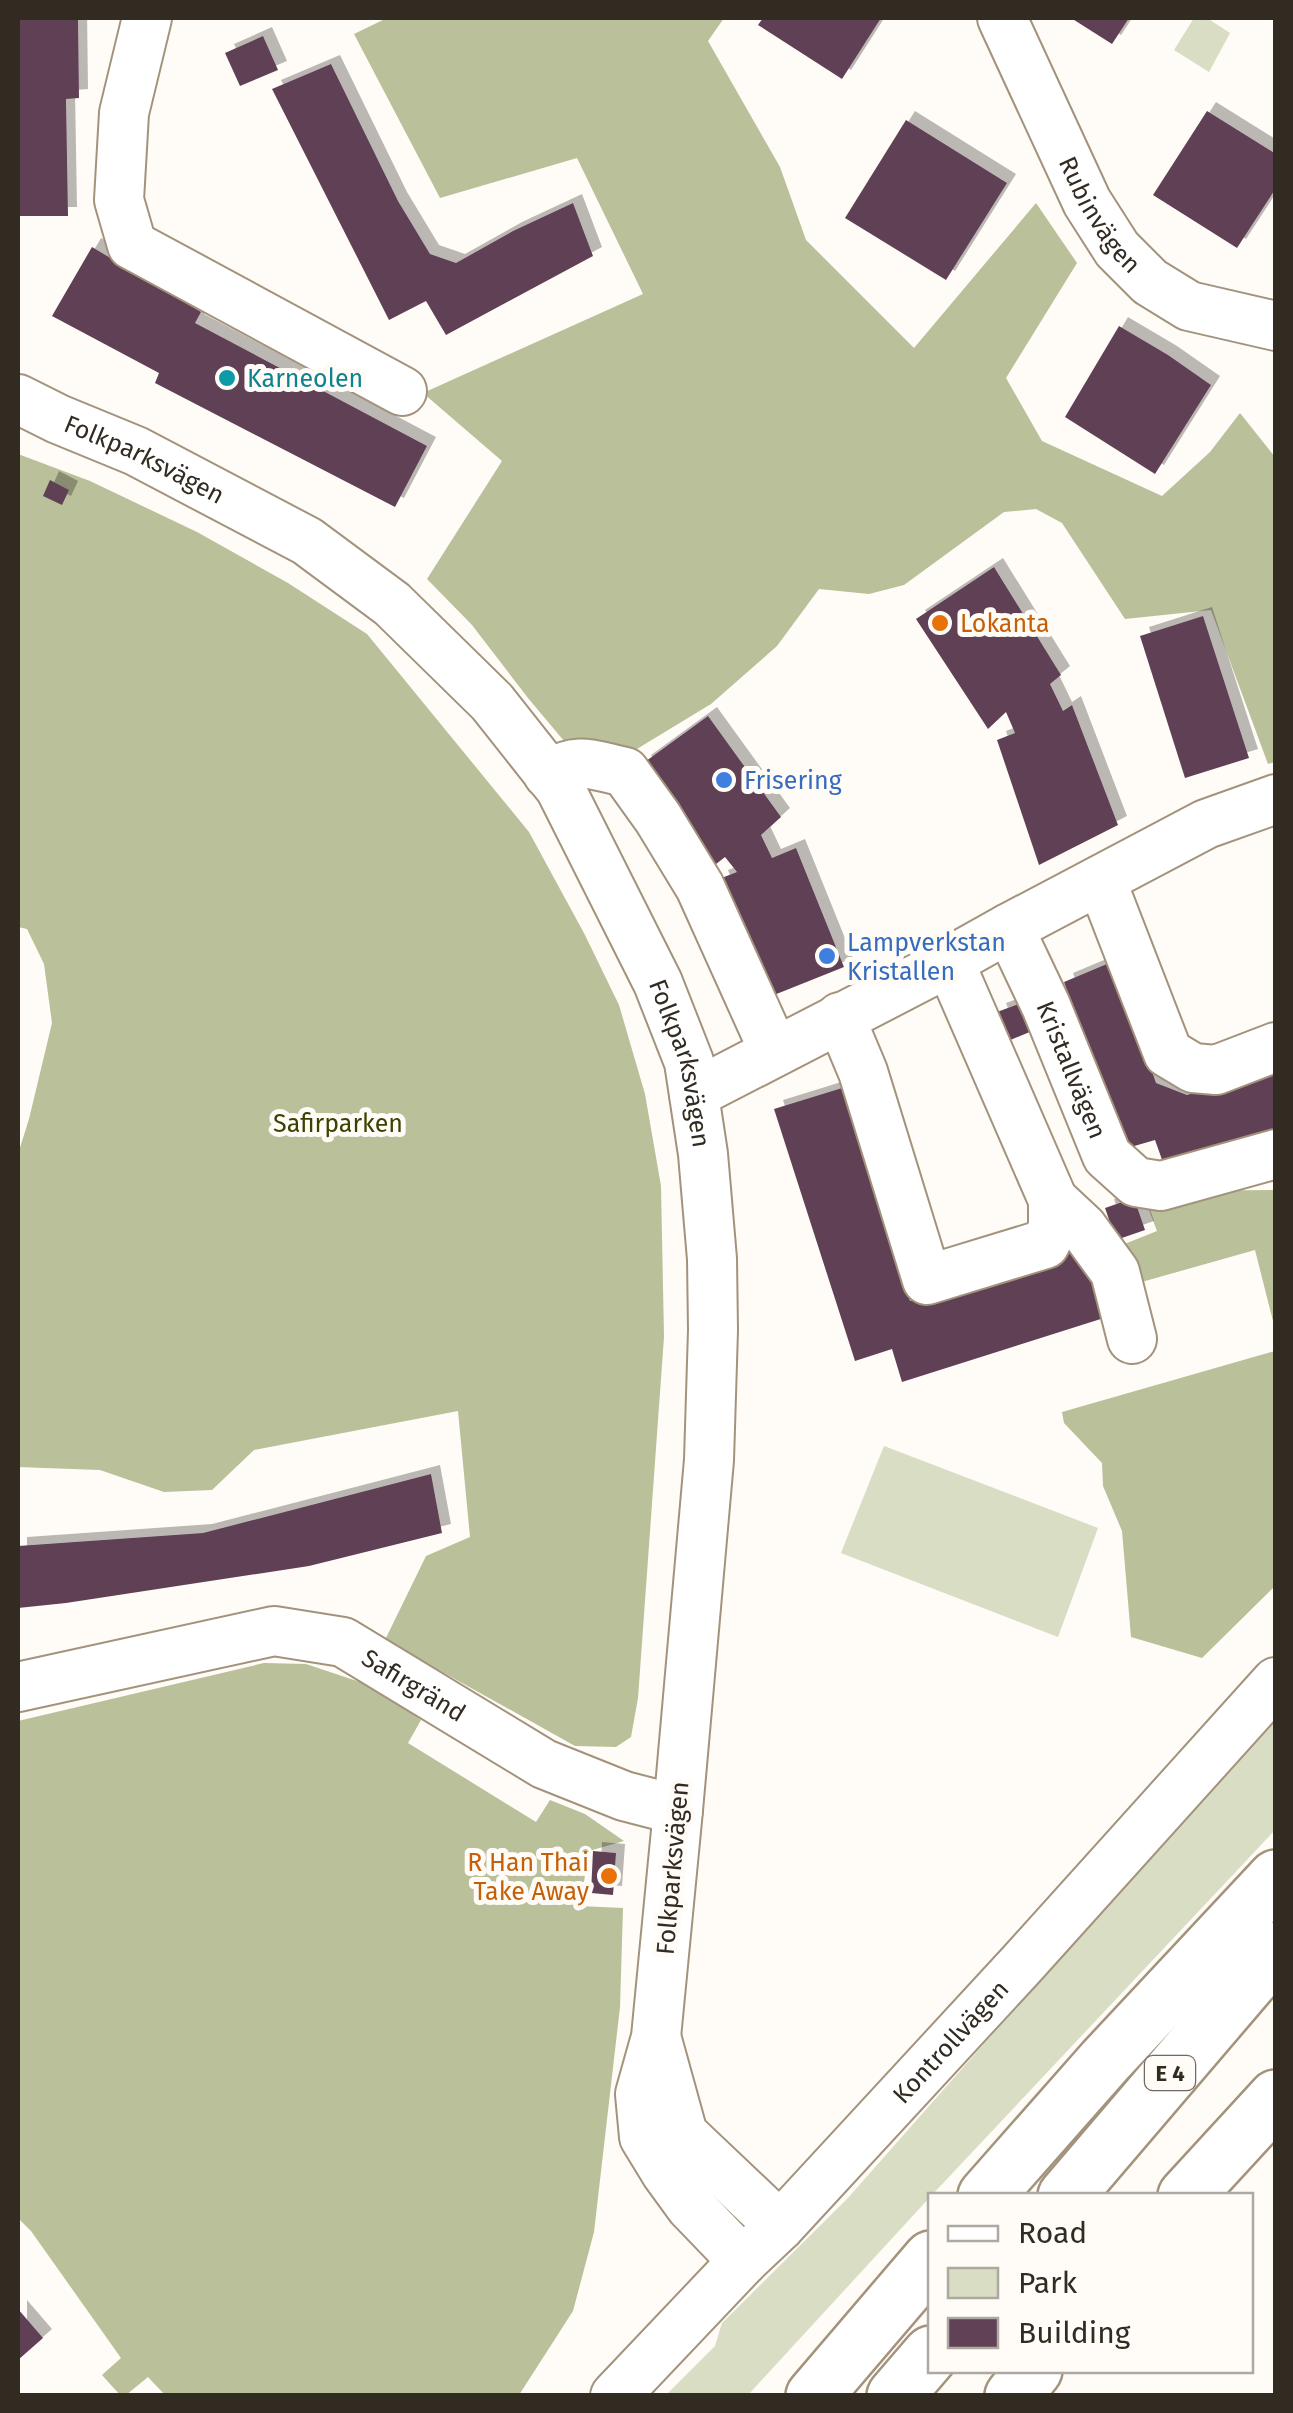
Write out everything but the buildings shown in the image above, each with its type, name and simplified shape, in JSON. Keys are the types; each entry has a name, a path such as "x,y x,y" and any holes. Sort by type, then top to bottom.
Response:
{"highway":[{"path":"989,2193 1276,1878"},
{"name":"E 4","path":"1069,2193 1276,1950"},
{"path":"1189,2193 1276,2098"},
{"path":"814,2396 928,2261"},
{"path":"895,2396 928,2356"},
{"path":"1013,2396 1032,2373"}],"street":[{"path":"147,18 124,113 119,200 132,245 402,391"},
{"name":"Rubinvägen","path":"1002,18 1087,202 1118,249 1150,282 1190,306 1276,326"},
{"name":"Folkparksvägen","path":"18,400 136,450 307,542 392,604 492,702 560,788 658,982 689,1062 703,1154 713,1330 709,1460 678,1810 656,2036 640,2094 644,2137 666,2174 690,2206 743,2261"},
{"path":"548,774 580,762 625,772 700,887 774,1051"},
{"path":"694,1094 1206,824 1267,813"},
{"path":"1101,880 1168,1053 1193,1068 1216,1070 1276,1047"},
{"name":"Kristallvägen","path":"1009,928 1046,1006 1107,1156 1136,1182 1161,1186 1276,1154"},
{"path":"840,1018 862,1072 927,1280 1045,1244 1053,1228 1052,1200 949,962"},
{"path":"1052,1200 1083,1228 1115,1272 1132,1339"},
{"name":"Safirgränd","path":"18,1687 274,1632 343,1642 544,1764 624,1796 678,1810"},
{"name":"Kontrollvägen","path":"615,2396 1022,1966 1276,1682"},
{"name":"Folkparksvägen","path":"656,2036 683,2134 780,2226"}],"green space":[{"path":"387,18 724,18 708,41 780,167 806,240 914,348 1036,203 1077,263 1006,378 1042,441 1162,496 1210,452 1240,413 1275,457 1275,762 1268,764 1211,610 1125,619 1062,523 1036,509 1004,512 904,585 869,594 819,589 777,646 711,704 622,758 569,747 472,625 427,579 502,461 423,393 643,294 577,158 440,198 354,34"},
{"path":"1194,18 1207,18 1230,33 1209,72 1174,50"},
{"name":"Safirparken","path":"18,454 90,481 197,532 288,583 367,634 529,832 619,1005 645,1094 661,1186 664,1337 638,1698 631,1737 616,1747 575,1746 385,1640 426,1556 470,1537 458,1411 254,1450 212,1490 164,1492 100,1470 18,1467 18,1154 52,1023 44,964 27,929 18,927"},
{"path":"1275,1190 1275,1329 1255,1250 1131,1285 1122,1245 1157,1231 1144,1197 1169,1191"},
{"path":"1275,1351 1275,1586 1202,1658 1131,1637 1122,1531 1103,1486 1102,1463 1064,1423 1062,1412"},
{"path":"884,1446 1098,1528 1058,1637 841,1553"},
{"path":"264,1663 306,1664 375,1687 421,1720 408,1743 536,1822 550,1800 585,1814 624,1841 589,1851 580,1906 623,1908 620,2007 594,2232 573,2311 519,2395 165,2395 148,2377 126,2395 120,2395 102,2375 121,2358 18,2218 18,1721"},
{"path":"1275,1714 1275,1830 934,2193 928,2193 928,2199 748,2395 665,2396 715,2346 722,2323 847,2199"}],"place":[{"name":"Karneolen","path":"227,378"},
{"name":"Lokanta","path":"940,623"},
{"name":"Frisering","path":"724,780"},
{"name":"Lampverkstan Kristallen","path":"827,956"},
{"name":"R Han Thai Take Away","path":"609,1876"}]}
